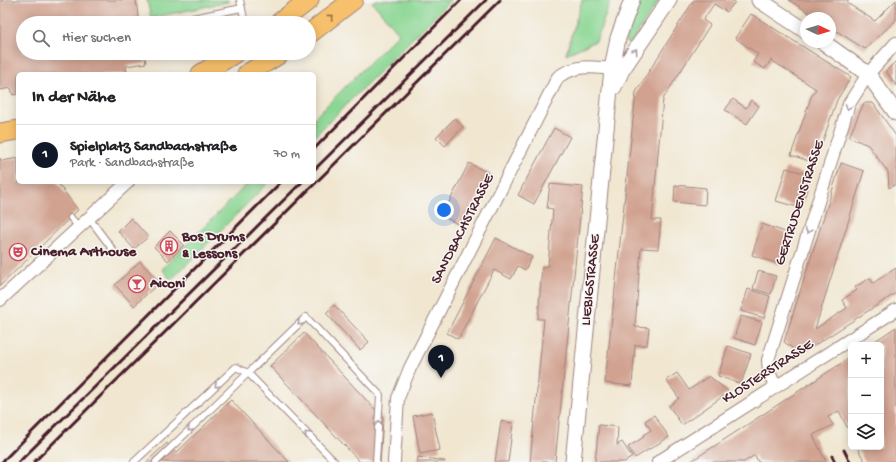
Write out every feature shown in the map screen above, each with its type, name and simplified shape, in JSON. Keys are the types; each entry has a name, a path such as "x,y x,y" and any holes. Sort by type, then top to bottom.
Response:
{"main road":[{"path":"287,16 309,0"},
{"path":"316,29 353,0"},
{"path":"204,72 224,60"},
{"path":"250,72 270,60"},
{"path":"0,133 16,130"}],"street":[{"name":"LIEBIGSTRASSE","path":"573,462 610,97 617,70 618,38 632,0"},
{"name":"LIEBIGSTRASSE","path":"617,70 669,0"},
{"path":"759,0 800,27"},
{"name":"GERTRUDENSTRASSE","path":"775,386 769,372 768,360 849,104 868,74 896,43"},
{"path":"831,48 868,74 896,113"},
{"name":"SANDBACHSTRASSE","path":"394,462 398,398 410,368 558,77 569,69 583,67 617,70"},
{"path":"0,300 126,184"},
{"name":"KLOSTERSTRASSE","path":"658,462 896,310"}],"lane":[{"path":"240,0 244,16"},
{"path":"203,16 242,8"},
{"path":"71,218 79,227"},
{"path":"89,218 113,250"},
{"path":"156,462 306,317 380,395 376,462"},
{"path":"134,462 236,367 248,373 335,462"}],"green space":[{"path":"147,0 228,0 228,2 161,16 151,16"},
{"path":"376,0 451,0 316,135 316,116 399,33 372,2"},
{"path":"582,0 611,0 596,41 566,54"},
{"path":"639,0 659,0 630,44 625,42"},
{"path":"247,184 267,184 171,280 162,269"}],"building":[{"path":"136,0 138,16 16,16 16,60 145,60 146,63 126,66 127,72 16,72 16,94 13,95 11,88 0,90 0,1"},
{"path":"694,0 731,0 735,2 727,12 714,4 703,20 710,25 663,99 652,220 661,220 658,249 641,248 635,327 649,328 647,345 635,345 632,386 605,383 636,92"},
{"path":"789,0 849,0 847,3 875,21 896,0 896,20 865,49 836,31 836,12 808,12"},
{"path":"751,14 800,45 800,48 805,48 851,77 837,100 815,163 791,155 811,97 816,89 771,60 765,69 753,62 758,54 735,38"},
{"path":"896,61 896,86 886,71"},
{"path":"733,99 746,108 751,100 759,106 747,124 725,110"},
{"path":"864,103 873,103 896,136 896,184 889,188 888,172 868,145 849,137"},
{"path":"455,118 463,127 445,146 436,137"},
{"path":"554,128 570,137 534,204 518,195"},
{"name":"Cinema Arthouse","path":"0,158 2,161 16,158 16,184 58,184 78,210 0,286"},
{"path":"469,163 490,174 463,227 442,216"},
{"path":"841,163 864,171 815,329 847,308 842,300 857,290 855,287 870,278 873,283 896,268 896,293 801,354 784,342"},
{"path":"786,168 811,175 801,208 776,201"},
{"path":"550,184 583,187 555,462 530,462 544,319 538,319 542,267 548,266 553,209 547,208"},
{"path":"675,185 706,188 705,205 674,202"},
{"path":"131,218 148,237 134,249 118,231"},
{"path":"762,224 791,234 781,265 752,255"},
{"name":"Bos Drums & Lessons","path":"170,231 184,245 168,261 154,247"},
{"path":"496,238 532,257 525,270 518,266 511,279 494,270 458,339 447,333"},
{"name":"Aiconi","path":"140,261 160,282 134,306 115,285"},
{"path":"758,271 776,276 771,294 753,289"},
{"path":"748,289 770,296 764,318 741,311"},
{"path":"334,305 369,342 360,350 326,313"},
{"path":"741,316 762,322 755,345 734,338"},
{"path":"896,327 896,462 865,462 859,450 884,450 884,342 874,342"},
{"path":"304,333 383,418 380,462 360,462 270,366"},
{"path":"728,346 751,354 741,384 718,376"},
{"path":"848,359 848,429 839,411 828,417 833,425 813,435 826,462 758,462 755,455 744,462 690,462"},
{"path":"677,373 689,390 709,376 729,392 682,425 669,406 679,398 666,380"},
{"path":"231,400 289,462 146,462 167,443 176,453"},
{"path":"432,412 440,450 420,454 413,416"},
{"path":"654,415 669,437 635,458 628,447 644,437 643,435 651,430 645,421"},
{"path":"501,421 513,423 508,462 495,462"},
{"path":"599,425 618,427 617,445 622,442 632,457 625,462 595,462"},
{"path":"418,457 445,461 445,462 417,462"}],"railway":[{"path":"316,147 461,0"},
{"path":"316,168 486,0"},
{"path":"316,182 500,0"},
{"path":"2,462 279,184"},
{"path":"19,462 300,184"},
{"path":"34,462 314,184"},
{"path":"844,450 850,462"},
{"path":"832,456 835,462"}],"place":[{"name":"Bos Drums & Lessons","path":"169,246"},
{"name":"Cinema Arthouse","path":"18,252"},
{"name":"Aiconi","path":"137,284"},
{"name":"Spielplatz Sandbachstraße","path":"441,378"}]}
